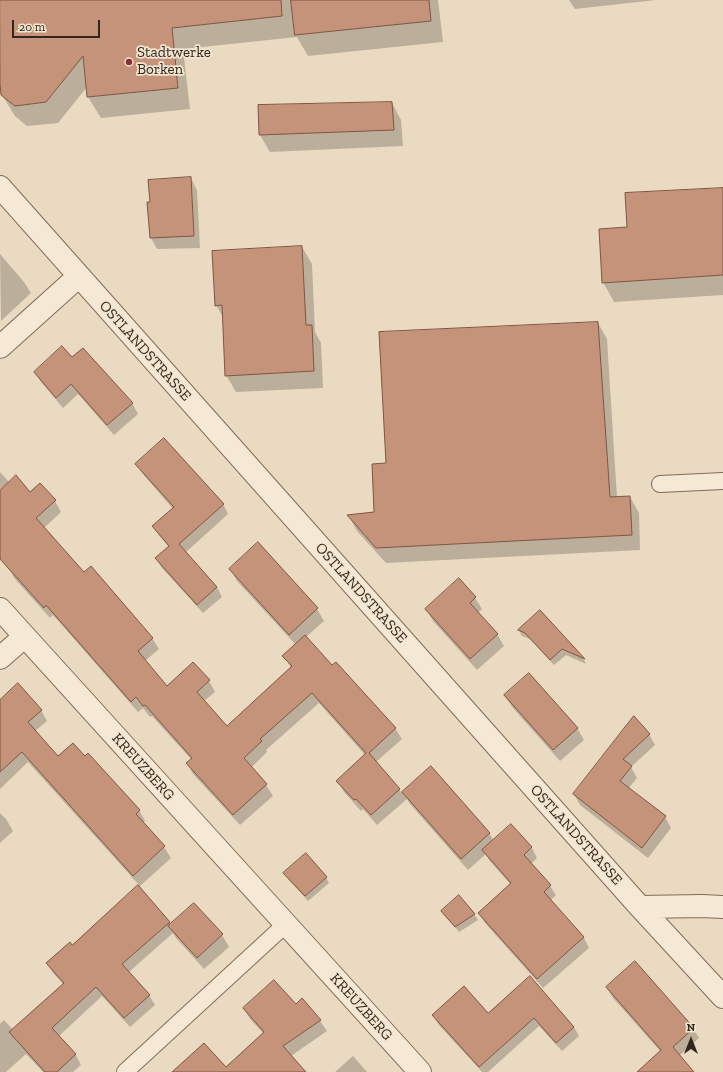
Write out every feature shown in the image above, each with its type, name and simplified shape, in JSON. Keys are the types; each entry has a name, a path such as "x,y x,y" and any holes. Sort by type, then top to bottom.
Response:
{"street":[{"name":"OSTLANDSTRASSE","path":"0,187 640,907 723,997"},
{"path":"0,347 79,276"},
{"name":"KREUZBERG","path":"0,609 420,1072"},
{"path":"0,658 24,637"},
{"path":"640,907 723,907"}],"lane":[{"path":"660,484 723,481"},
{"path":"125,1072 286,924"}],"building":[{"path":"0,0 281,0 282,16 172,28 178,88 87,97 83,56 46,102 15,106 1,95"},
{"path":"291,0 429,0 431,21 295,35"},
{"path":"392,102 394,130 259,135 258,105"},
{"path":"191,177 194,236 150,238 147,202 150,202 148,180"},
{"path":"723,188 723,275 602,283 599,229 627,227 625,193"},
{"path":"302,246 306,325 312,325 314,371 225,376 222,305 215,306 212,251"},
{"path":"598,322 610,497 630,496 632,535 376,548 347,515 374,512 372,464 386,463 379,332"},
{"path":"62,346 72,357 83,348 133,403 107,425 71,384 56,398 34,372"},
{"path":"164,438 224,504 179,544 217,587 197,605 155,558 169,546 152,526 174,507 135,464"},
{"path":"16,475 30,492 40,483 56,500 36,518 84,572 91,566 153,638 138,651 167,686 193,662 210,680 197,692 227,726 292,666 282,656 305,635 332,665 336,662 396,728 369,753 400,789 371,815 336,781 366,753 312,693 260,739 262,741 244,758 267,784 233,815 186,763 192,758 145,705 143,706 136,697 131,702 46,605 44,608 0,559 0,491"},
{"path":"258,542 318,608 289,635 229,569"},
{"path":"459,578 476,597 470,603 498,634 470,659 425,609"},
{"path":"540,610 585,659 562,649 550,660 525,633 518,630"},
{"path":"529,673 578,728 553,750 504,695"},
{"path":"18,683 42,710 28,722 58,756 73,743 85,756 88,753 140,810 136,814 165,846 133,876 22,752 0,772 0,700"},
{"path":"634,716 650,734 623,759 632,766 620,781 666,816 642,848 573,794"},
{"path":"431,766 490,833 461,859 402,792"},
{"path":"511,824 532,847 524,855 551,885 544,892 584,937 537,979 478,913 511,883 482,850"},
{"path":"306,853 327,877 305,896 283,873"},
{"path":"138,885 170,922 122,964 150,995 124,1018 96,987 52,1028 76,1054 57,1072 45,1072 9,1032 64,983 46,963 70,942 72,945"},
{"path":"459,895 475,914 455,927 441,911"},
{"path":"194,903 223,934 197,958 168,926"},
{"path":"635,961 694,1028 673,1047 694,1072 637,1072 661,1050 606,987"},
{"path":"530,976 574,1027 556,1043 534,1018 479,1067 432,1015 464,986 488,1013"},
{"path":"274,980 296,1004 302,998 321,1020 283,1046 306,1072 172,1072 204,1043 226,1067 264,1032 243,1008"}],"place":[{"name":"Stadtwerke Borken","path":"129,62"}]}
